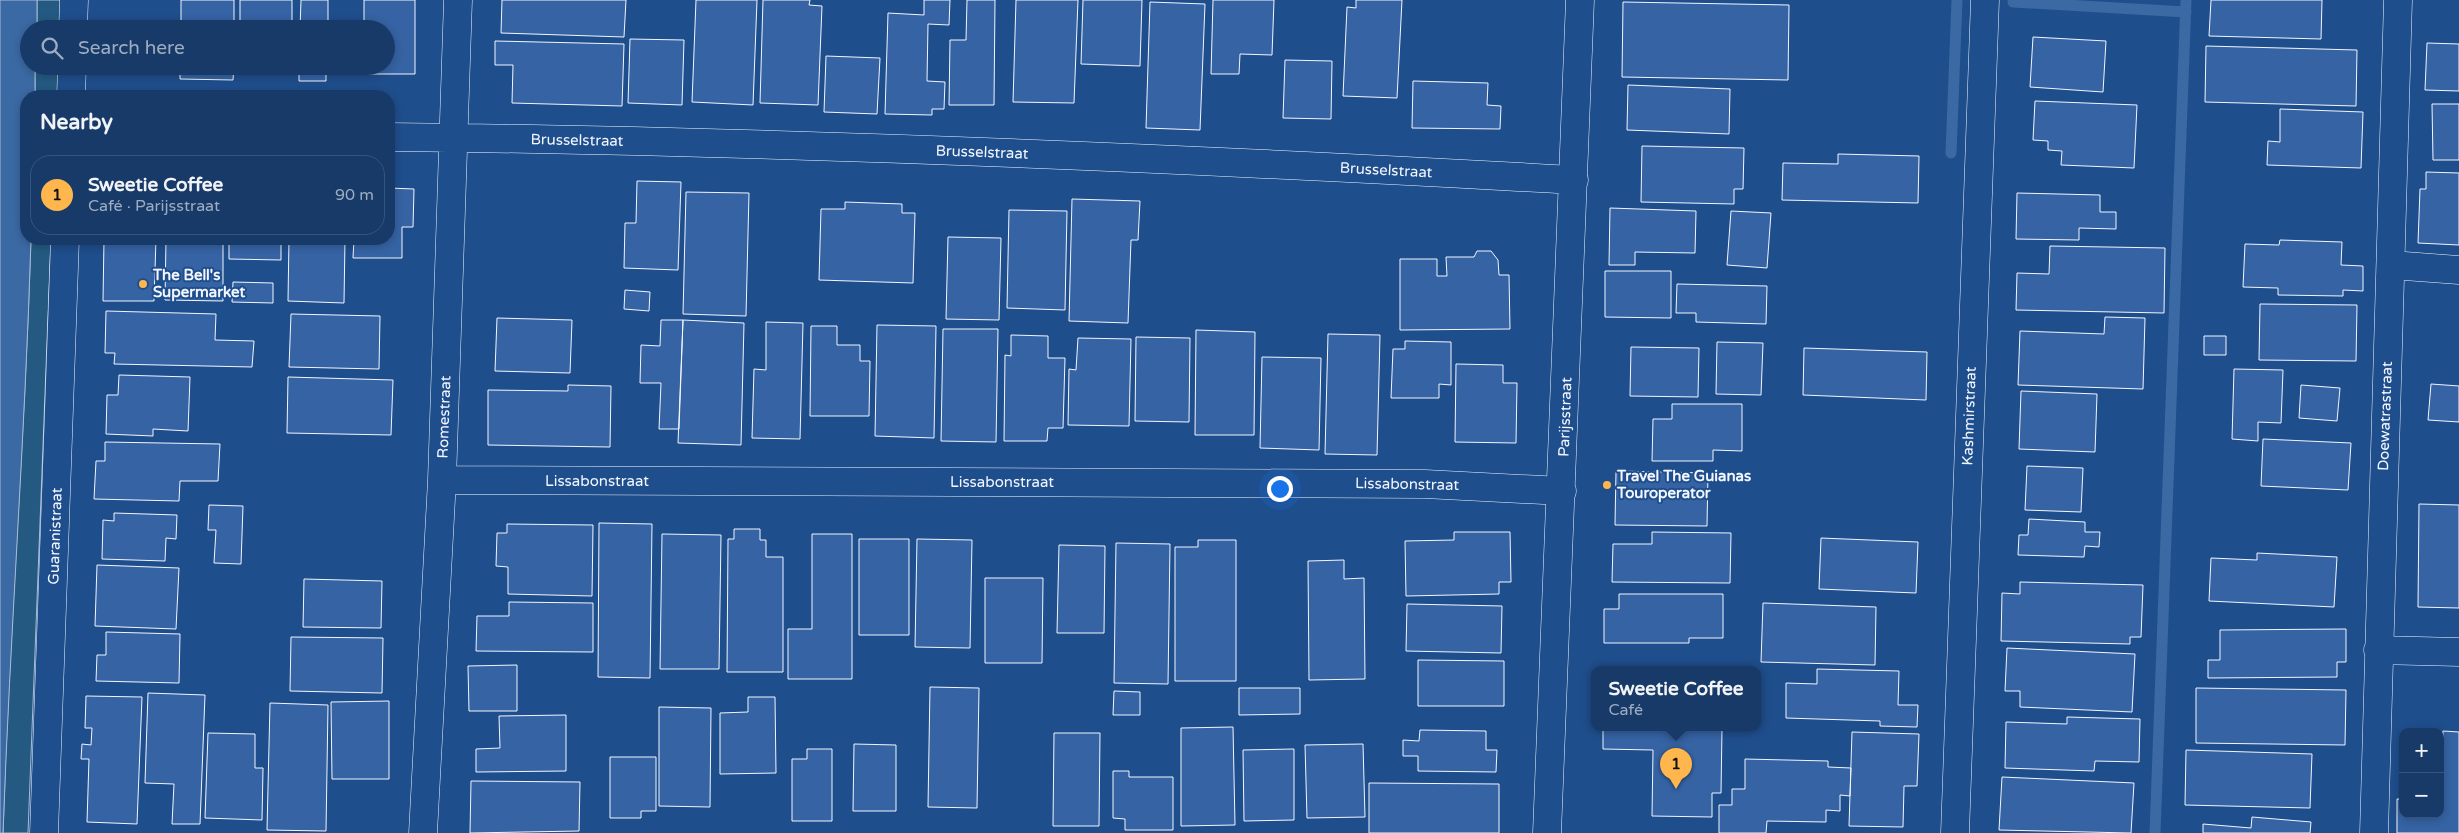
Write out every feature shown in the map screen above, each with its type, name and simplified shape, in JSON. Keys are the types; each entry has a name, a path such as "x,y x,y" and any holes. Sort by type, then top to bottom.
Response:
{"street":[{"path":"73,20 74,0"},
{"name":"Romestraat","path":"423,833 442,480 458,0"},
{"name":"Parijsstraat","path":"1548,833 1580,0"},
{"name":"Kashmirstraat","path":"1956,833 1985,0"},
{"name":"Doewatrastraat","path":"2374,833 2398,0"},
{"path":"71,90 72,75"},
{"name":"Brusselstraat","path":"395,137 713,142 1208,160 1574,180"},
{"name":"Guaranistraat","path":"44,833 66,245"},
{"path":"2391,265 2459,270"},
{"name":"Lissabonstraat","path":"442,480 1426,484 1562,491"},
{"path":"2378,650 2459,652"}],"shaded area":[{"path":"0,0 37,0 37,20 20,20 20,75 35,75 35,90 20,90 20,245 31,245 3,833 0,833"},
{"path":"37,0 61,0 60,20 37,20"},
{"path":"35,75 59,75 58,90 35,90"},
{"path":"31,245 51,245 28,833 3,833 9,684"}],"building":[{"path":"181,0 234,0 234,20 181,20"},
{"path":"240,0 292,0 292,20 240,20"},
{"path":"301,0 328,0 328,20 300,20"},
{"path":"364,0 415,0 415,74 395,74 395,20 364,20"},
{"path":"502,0 626,0 624,37 501,33"},
{"path":"696,0 757,0 753,105 692,102"},
{"path":"763,0 810,0 809,5 822,6 818,105 760,103"},
{"path":"924,0 950,0 949,25 928,24 927,81 945,82 944,109 932,109 932,115 885,114 888,13 924,15"},
{"path":"967,0 995,0 994,105 949,105 950,40 966,40"},
{"path":"1016,0 1078,0 1074,103 1013,102"},
{"path":"1083,0 1142,0 1140,66 1081,64"},
{"path":"1213,0 1274,0 1272,55 1240,54 1239,74 1211,74"},
{"path":"1356,0 1402,0 1397,98 1343,96 1347,7 1356,8"},
{"path":"2211,0 2322,0 2321,39 2209,36"},
{"path":"1150,2 1205,4 1200,130 1146,128"},
{"path":"1623,2 1789,5 1788,80 1622,77"},
{"path":"2033,37 2106,41 2103,92 2030,87"},
{"path":"630,39 684,40 682,105 628,103"},
{"path":"495,41 624,44 622,106 512,103 513,65 495,65"},
{"path":"2427,43 2459,44 2459,91 2425,90"},
{"path":"2206,46 2357,50 2356,106 2205,102"},
{"path":"826,56 880,58 877,114 824,112"},
{"path":"1285,60 1332,61 1331,119 1283,118"},
{"path":"180,75 233,75 233,80 180,79"},
{"path":"299,75 326,75 326,81 299,81"},
{"path":"1413,81 1488,83 1487,105 1501,106 1500,129 1412,128"},
{"path":"1628,85 1730,89 1729,134 1627,130"},
{"path":"2035,101 2137,105 2134,168 2061,165 2062,151 2048,150 2048,141 2033,140"},
{"path":"2432,104 2459,104 2459,160 2433,160"},
{"path":"2280,109 2363,112 2361,168 2267,165 2268,141 2280,142"},
{"path":"1642,146 1744,148 1743,189 1734,189 1734,204 1641,202"},
{"path":"1838,154 1919,156 1918,203 1782,200 1783,163 1838,164"},
{"path":"2426,172 2459,173 2459,245 2418,243 2420,189 2426,189"},
{"path":"637,181 681,182 678,270 624,268 625,223 636,223"},
{"path":"395,188 414,189 413,227 402,227 402,258 353,258 354,245 395,245"},
{"path":"686,192 749,193 746,316 683,314"},
{"path":"2017,193 2100,195 2100,212 2116,212 2116,229 2079,228 2079,240 2016,239"},
{"path":"1072,199 1140,201 1138,240 1131,240 1128,323 1069,321"},
{"path":"845,202 902,204 902,213 915,213 913,283 819,280 821,209 845,209"},
{"path":"1610,208 1696,211 1695,253 1635,252 1635,265 1609,265"},
{"path":"1009,210 1067,211 1065,310 1007,308"},
{"path":"1731,211 1771,213 1767,268 1727,265"},
{"path":"948,237 1001,238 999,320 946,319"},
{"path":"2280,240 2342,242 2341,265 2363,266 2363,291 2343,290 2343,296 2278,295 2278,288 2243,287 2245,244 2279,245"},
{"path":"104,245 156,245 154,301 103,301"},
{"path":"166,245 223,245 223,301 165,300"},
{"path":"229,245 281,245 281,260 229,259"},
{"path":"289,245 345,245 344,303 288,301"},
{"path":"2050,246 2165,248 2164,313 2016,310 2017,273 2049,274"},
{"path":"1477,251 1491,251 1498,260 1499,275 1509,275 1510,329 1400,330 1400,259 1437,259 1437,276 1447,276 1446,257 1474,257"},
{"path":"1605,271 1671,271 1671,318 1605,317"},
{"path":"233,282 273,283 273,303 232,302"},
{"path":"1677,284 1767,286 1766,324 1696,322 1696,313 1676,313"},
{"path":"625,290 650,292 649,311 624,309"},
{"path":"2260,304 2357,305 2356,361 2259,360"},
{"path":"106,311 216,314 215,340 254,341 252,367 114,364 115,353 105,353"},
{"path":"291,314 380,316 379,369 289,367"},
{"path":"2105,317 2145,318 2143,389 2018,385 2020,331 2104,334"},
{"path":"497,318 572,320 570,373 495,371"},
{"path":"661,320 683,320 679,429 659,429 661,383 640,383 641,345 660,346"},
{"path":"683,320 744,323 741,445 678,443"},
{"path":"766,322 803,323 800,439 752,438 754,369 766,370"},
{"path":"877,325 936,326 934,438 875,436"},
{"path":"811,326 837,326 837,345 860,345 860,361 870,361 869,416 810,416"},
{"path":"943,329 998,329 996,442 941,441"},
{"path":"1196,330 1255,332 1254,435 1195,435"},
{"path":"1328,334 1380,335 1377,455 1325,454"},
{"path":"1011,335 1048,336 1048,358 1065,358 1063,428 1048,428 1047,441 1004,441 1005,355 1011,356"},
{"path":"2204,336 2226,336 2226,355 2204,355"},
{"path":"1136,337 1190,338 1189,422 1135,421"},
{"path":"1078,338 1131,339 1129,426 1068,425 1069,369 1076,370"},
{"path":"1405,341 1451,342 1451,385 1439,384 1439,398 1391,398 1393,349 1405,349"},
{"path":"1717,342 1763,343 1761,395 1716,394"},
{"path":"1631,347 1699,348 1698,397 1630,396"},
{"path":"1804,348 1927,352 1926,400 1803,395"},
{"path":"1262,357 1321,358 1319,450 1260,448"},
{"path":"1456,364 1503,365 1503,383 1517,383 1516,443 1455,442"},
{"path":"2234,369 2283,370 2281,423 2258,422 2258,441 2232,439"},
{"path":"119,375 190,377 188,431 153,429 153,436 106,434 107,395 118,395"},
{"path":"288,377 393,380 391,435 287,433"},
{"path":"2431,384 2459,386 2459,422 2428,420"},
{"path":"568,385 611,386 610,447 488,445 488,390 568,391"},
{"path":"2301,385 2340,388 2337,421 2299,418"},
{"path":"2021,391 2097,394 2095,452 2019,449"},
{"path":"1672,404 1742,404 1742,451 1713,450 1713,461 1652,461 1653,419 1672,419"},
{"path":"2263,439 2351,443 2348,490 2261,486"},
{"path":"105,442 220,444 218,481 180,481 179,501 94,499 96,461 105,461"},
{"path":"2027,466 2083,468 2081,512 2025,510"},
{"path":"1616,471 1708,473 1707,526 1615,525"},
{"path":"2419,504 2459,505 2459,608 2418,607"},
{"path":"209,505 243,506 241,564 214,563 216,530 208,530"},
{"path":"114,513 177,515 176,539 166,538 165,561 102,559 103,520 114,521"},
{"path":"2029,519 2085,522 2085,532 2100,532 2099,547 2085,546 2084,557 2018,555 2019,535 2028,535"},
{"path":"599,523 652,524 650,678 598,677"},
{"path":"507,524 593,525 592,596 508,594 508,567 496,566 497,533 507,533"},
{"path":"734,529 760,529 760,540 766,540 766,557 783,557 783,672 727,672 728,539 734,539"},
{"path":"1454,532 1510,532 1511,582 1499,582 1499,594 1406,596 1405,541 1454,540"},
{"path":"1652,532 1731,533 1730,583 1612,582 1613,544 1652,544"},
{"path":"662,534 721,535 719,669 660,669"},
{"path":"812,534 852,534 852,679 788,679 788,629 812,629"},
{"path":"1821,538 1918,542 1916,593 1819,589"},
{"path":"859,539 909,539 909,635 859,635"},
{"path":"917,539 972,540 970,648 915,647"},
{"path":"1198,540 1236,540 1236,681 1175,681 1175,547 1198,547"},
{"path":"1116,543 1170,544 1168,684 1114,683"},
{"path":"1059,545 1105,546 1104,633 1057,633"},
{"path":"2257,553 2337,557 2334,607 2209,601 2211,558 2257,560"},
{"path":"1344,560 1344,579 1364,578 1365,679 1309,680 1308,561"},
{"path":"97,565 179,568 176,629 95,626"},
{"path":"985,578 1043,578 1042,663 985,663"},
{"path":"304,579 382,581 381,628 303,627"},
{"path":"2020,582 2143,585 2141,637 2130,637 2130,644 2001,641 2002,593 2020,594"},
{"path":"1619,594 1723,594 1723,638 1689,638 1689,643 1604,643 1604,609 1619,609"},
{"path":"509,602 593,603 593,652 476,651 477,616 509,616"},
{"path":"1763,603 1876,607 1875,665 1761,662"},
{"path":"1407,604 1502,606 1501,653 1406,651"},
{"path":"2346,629 2346,662 2337,662 2337,677 2208,678 2208,660 2220,660 2220,630"},
{"path":"106,632 180,634 179,683 96,681 97,655 106,655"},
{"path":"291,637 383,638 382,693 290,691"},
{"path":"2007,648 2135,654 2132,712 2020,707 2020,691 2005,691"},
{"path":"1418,660 1504,661 1504,706 1418,706"},
{"path":"517,665 517,711 469,711 468,666"},
{"path":"1817,669 1899,671 1898,705 1918,705 1917,727 1880,726 1880,721 1786,718 1786,683 1817,684"},
{"path":"930,687 979,688 977,808 928,807"},
{"path":"1239,688 1300,688 1300,714 1239,715"},
{"path":"2196,688 2346,690 2345,745 2196,743"},
{"path":"1114,691 1140,692 1140,715 1113,715"},
{"path":"148,693 205,695 200,824 172,824 174,784 145,783"},
{"path":"86,696 142,697 137,824 87,822 89,759 81,759 82,744 91,745 92,728 85,728"},
{"path":"748,697 775,697 776,773 720,774 720,713 748,712"},
{"path":"389,701 389,779 332,779 331,702"},
{"path":"270,703 328,705 326,831 267,830"},
{"path":"659,707 711,708 710,807 659,806"},
{"path":"566,715 566,771 476,772 476,749 500,748 499,716"},
{"path":"2067,717 2140,719 2139,762 2095,761 2094,771 2005,768 2006,722 2067,724"},
{"path":"1233,727 1235,825 1181,826 1181,728"},
{"path":"1420,730 1486,731 1486,750 1497,750 1496,772 1418,771 1418,756 1403,756 1403,740 1419,741"},
{"path":"1603,731 1722,731 1721,793 1712,793 1712,817 1652,816 1653,750 1603,749"},
{"path":"2444,731 2459,732 2459,833 2397,833 2397,799 2399,799 2399,818 2444,818"},
{"path":"1852,732 1919,734 1917,786 1904,786 1903,827 1849,826"},
{"path":"208,733 255,734 255,768 263,768 262,820 205,818"},
{"path":"1054,733 1100,733 1099,826 1053,826"},
{"path":"854,744 896,745 896,811 853,811"},
{"path":"1363,744 1365,817 1307,818 1305,745"},
{"path":"807,749 832,749 832,821 792,821 792,759 807,759"},
{"path":"1294,749 1294,820 1244,821 1243,750"},
{"path":"2186,750 2312,754 2310,808 2185,805"},
{"path":"610,757 656,757 656,811 641,811 641,818 610,818"},
{"path":"1745,759 1828,761 1828,767 1851,768 1850,796 1840,795 1840,811 1826,810 1826,822 1767,821 1766,833 1719,833 1719,805 1732,805 1732,789 1745,789"},
{"path":"1113,771 1129,771 1129,777 1173,777 1173,830 1125,830 1125,819 1113,818"},
{"path":"2002,777 2134,783 2131,833 1999,830"},
{"path":"471,781 580,782 579,831 470,833"},
{"path":"1369,783 1499,784 1499,833 1369,833"},
{"path":"2252,817 2311,822 2310,833 2203,833 2203,824 2251,828"}],"waterway":[{"path":"1951,153 1957,0"},
{"path":"2155,833 2186,0"},
{"path":"2013,2 2186,12"}],"place":[{"name":"The Bell's Supermarket","path":"143,284"},
{"name":"Travel The Guianas Touroperator","path":"1607,485"},
{"name":"Sweetie Coffee","path":"1676,789"}]}
